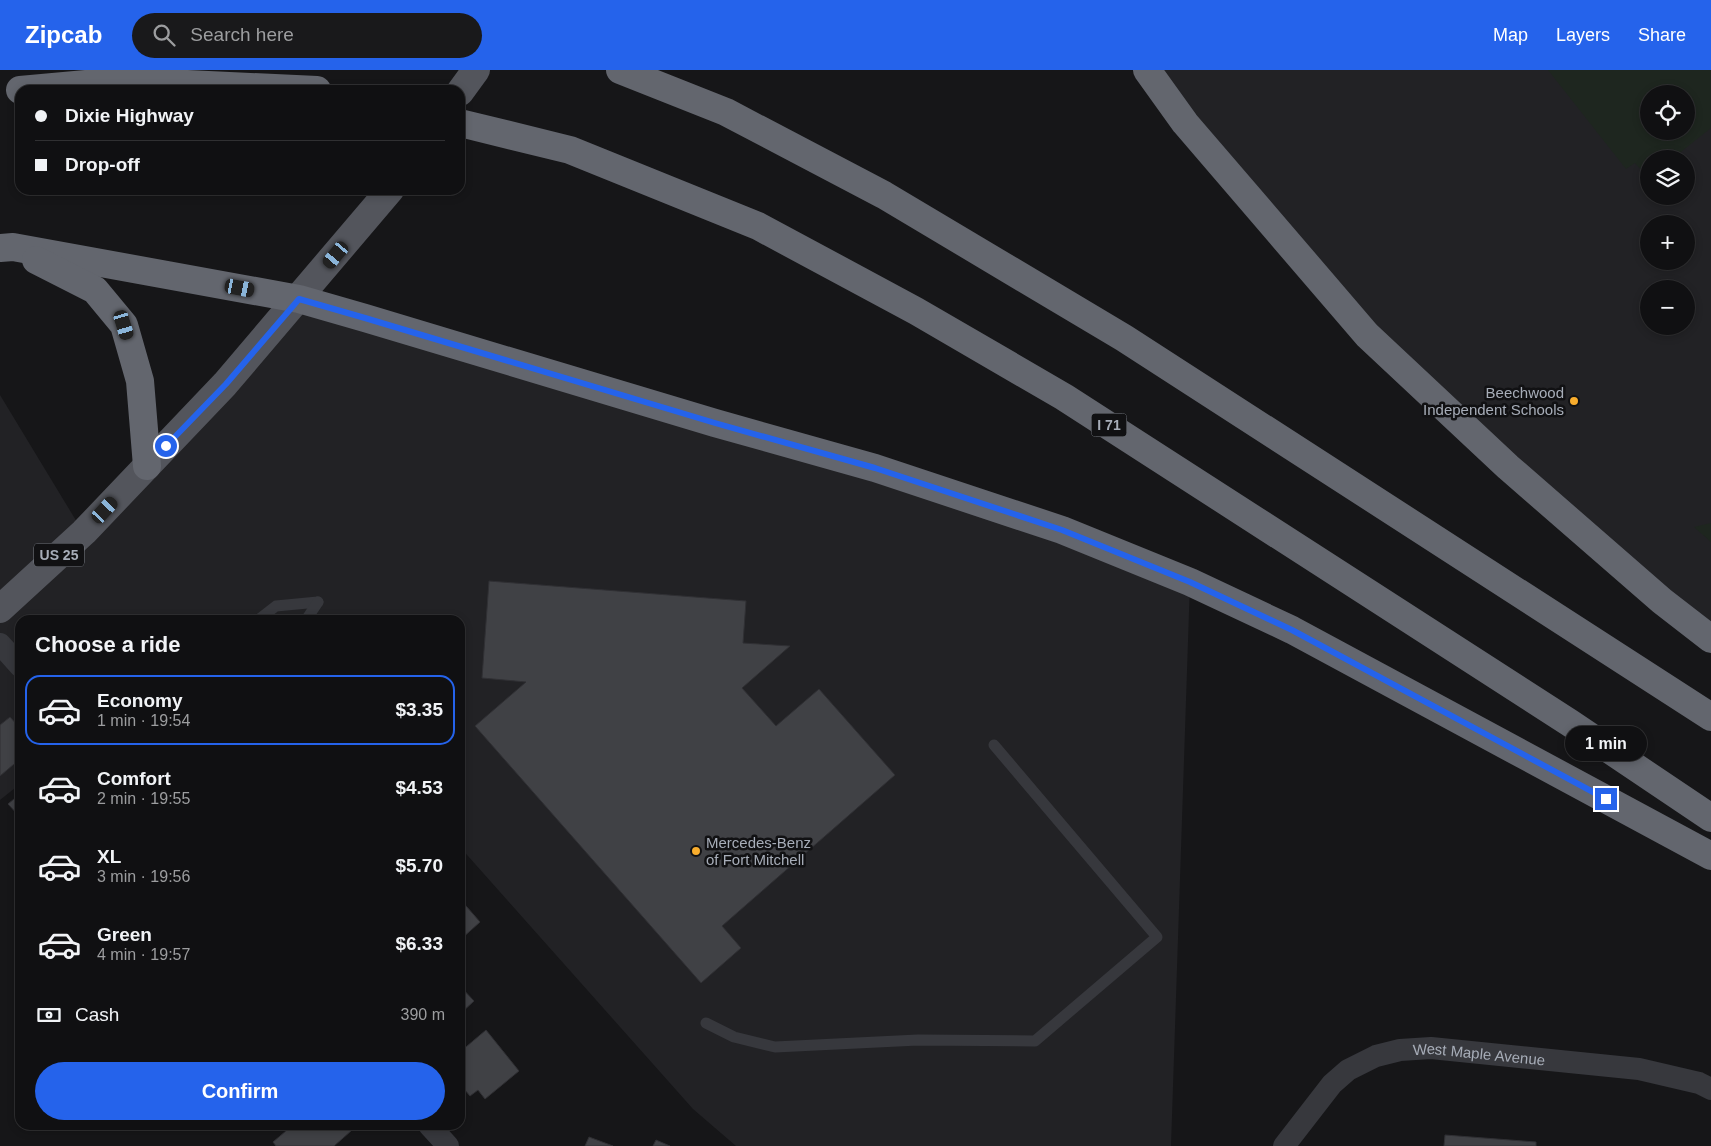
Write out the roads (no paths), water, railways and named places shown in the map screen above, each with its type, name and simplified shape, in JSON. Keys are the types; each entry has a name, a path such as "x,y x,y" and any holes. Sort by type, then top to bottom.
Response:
{"highway":[{"path":"620,70 726,112 910,211 1124,338 1711,716"},
{"path":"1147,70 1184,123 1367,335 1508,467 1662,601 1711,639"},
{"path":"75,85 156,83 202,85"},
{"path":"0,92 15,90"},
{"name":"I 71","path":"465,124 570,150 758,226 916,311 1064,397 1570,723 1711,818"},
{"path":"6,248 299,299 715,423 875,468 1062,530 1190,582 1292,630 1711,856"},
{"path":"6,248 95,290 124,325 140,380 147,466"}],"main road":[{"path":"465,85 476,70"},
{"name":"US 25","path":"0,609 84,532 226,384 386,195"}],"street":[{"path":"0,644 15,660"},
{"name":"West Maple Avenue","path":"1284,1146 1332,1084 1348,1070 1376,1056 1400,1050 1431,1048 1639,1069 1700,1082 1711,1089"},
{"path":"434,1130 448,1146"}],"lane":[{"path":"264,615 276,606 318,602 309,615"},
{"path":"706,1023 734,1037 775,1047 918,1040 1035,1041 1157,937 994,745"}],"place":[{"name":"Beechwood Independent Schools","path":"1574,401"},
{"name":"Mercedes-Benz of Fort Mitchell","path":"696,851"}]}
